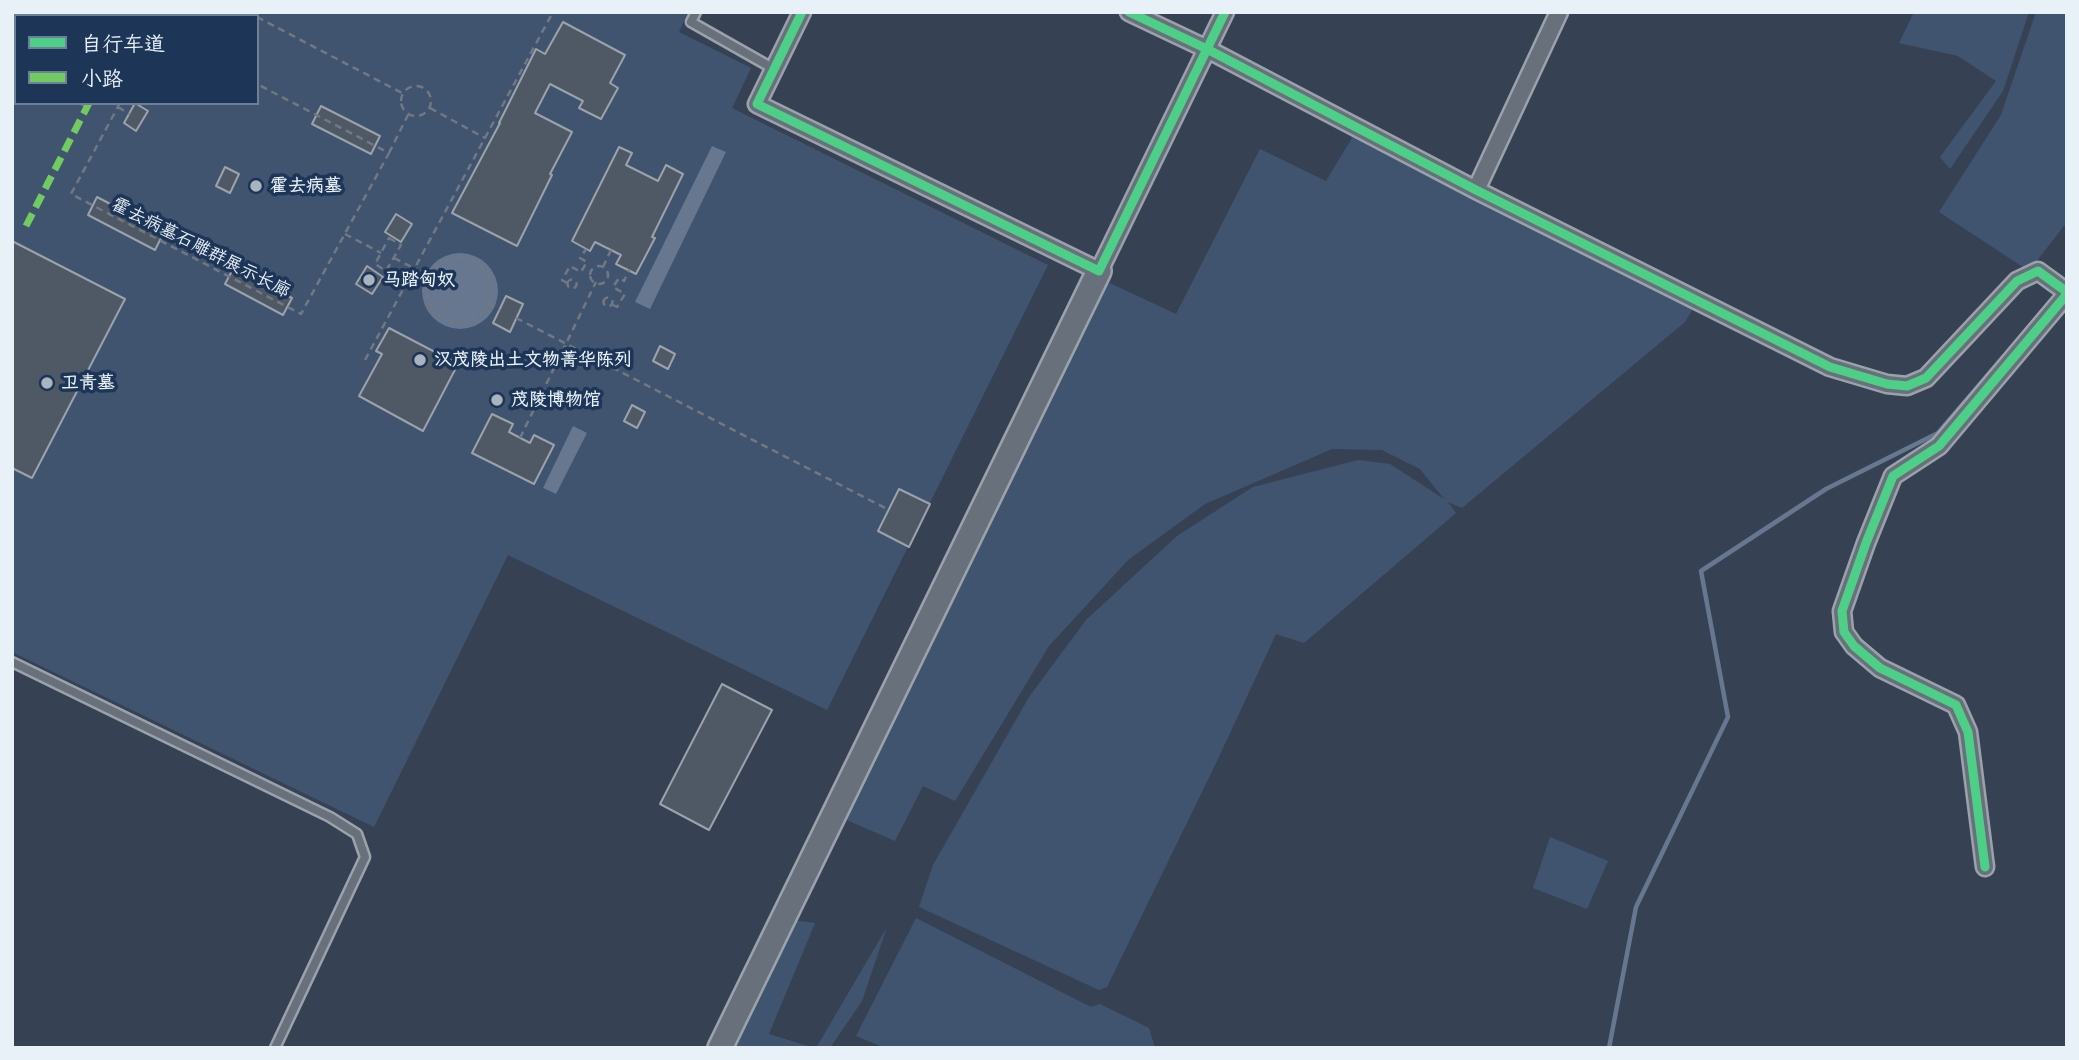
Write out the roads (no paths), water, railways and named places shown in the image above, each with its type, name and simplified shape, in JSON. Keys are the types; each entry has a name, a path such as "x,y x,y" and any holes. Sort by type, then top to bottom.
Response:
{"main road":[{"path":"720,1048 1099,271"}],"street":[{"path":"802,12 757,104 1099,271 1225,12"},
{"path":"1129,12 1207,49 1476,190 1830,367 1887,384 1907,386 1926,378 2017,281 2038,271 2067,293 1939,446 1893,476 1842,611 1844,632 1854,646 1880,668 1956,705 1968,732 1985,867"},
{"path":"1476,190 1559,12"}],"lane":[{"path":"696,12 691,22 774,69"},
{"path":"12,662 330,817 357,834 365,857 275,1048"}],"waterway":[{"path":"1609,1048 1636,907 1728,717 1701,571 1826,489 1938,433 2035,320"}],"place":[{"name":"霍去病墓","path":"256,186"},
{"name":"马踏匈奴","path":"369,280"},
{"name":"汉茂陵出土文物菁华陈列","path":"420,360"},
{"name":"卫青墓","path":"47,383"},
{"name":"茂陵博物馆","path":"497,400"}]}
